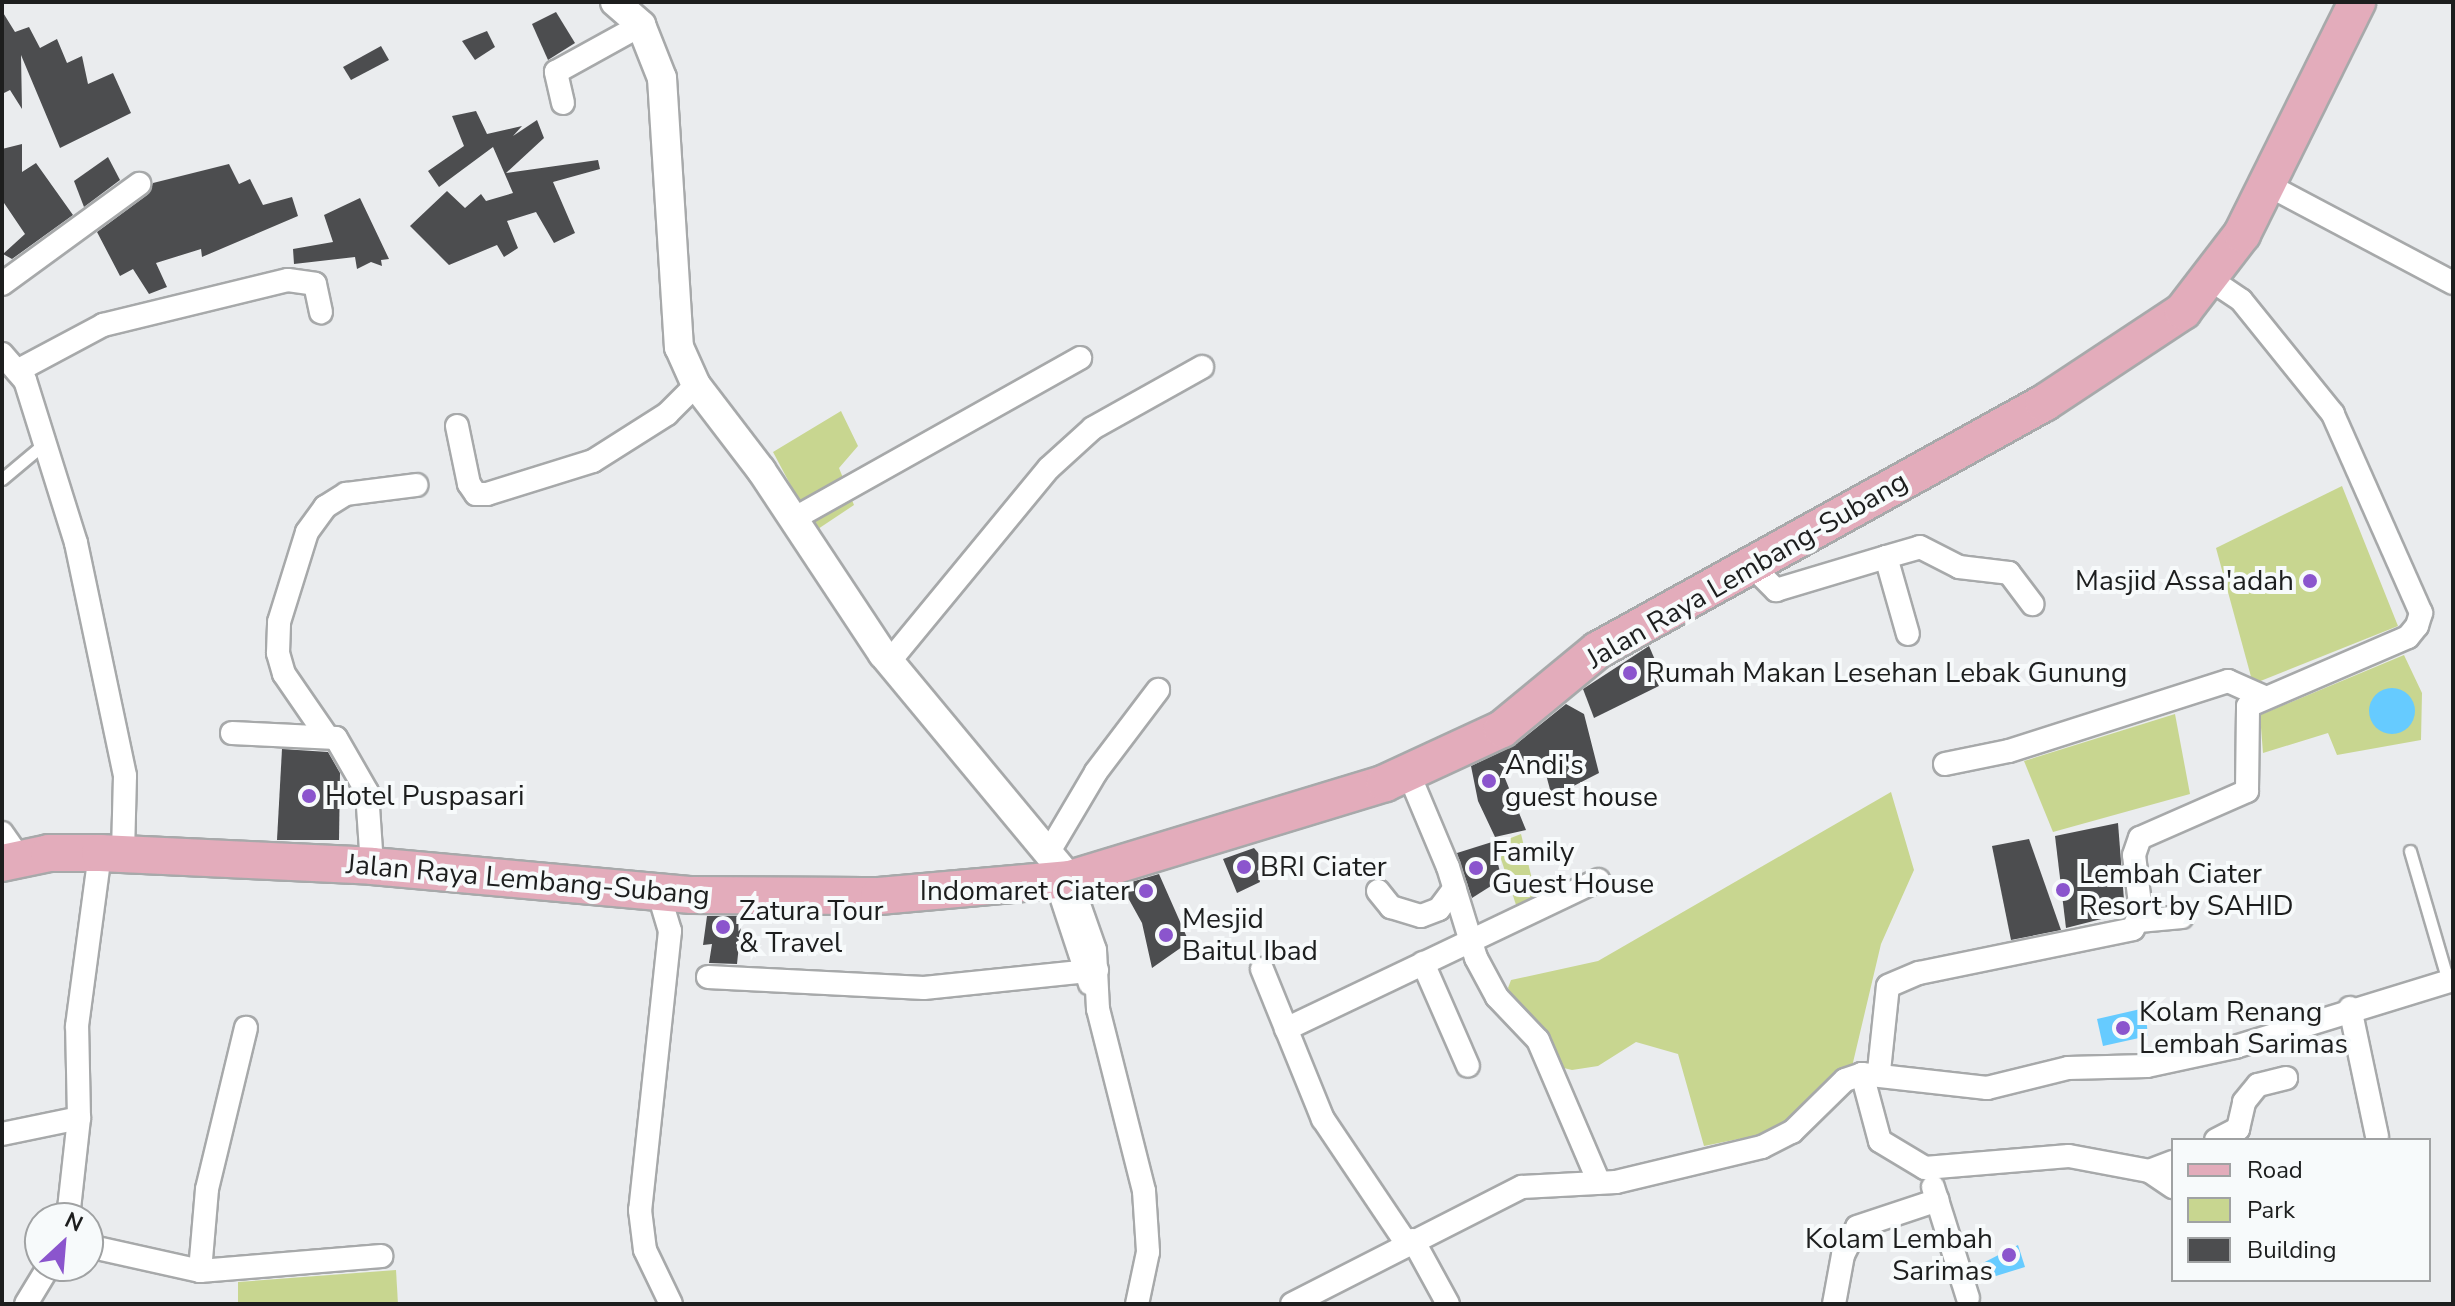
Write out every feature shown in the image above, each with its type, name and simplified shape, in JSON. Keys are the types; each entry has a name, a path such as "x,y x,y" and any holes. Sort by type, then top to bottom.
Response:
{"main road":[{"name":"Jalan Raya Lembang-Subang","path":"8,851 372,866 675,893 879,896 1053,861 1408,772 1502,729 1598,650 2044,403 2183,311 2210,279 2268,185 2357,2"}],"street":[{"path":"615,2 641,25 662,78 679,347 696,385 795,518 889,662 1053,861 1090,972 1144,1191 1148,1252 1137,1304"},
{"path":"563,103 556,72 641,25"},
{"path":"2,284 139,184"},
{"path":"2268,185 2453,283"},
{"path":"2171,1186 2149,1171 2069,1156 1925,1168 1880,1141 1871,1072 1883,996 1895,980 2072,945 2133,929 2139,921 2136,846 2150,832 2247,791 2245,712 2264,697 2408,637 2421,613 2333,414 2241,300 2210,279"},
{"path":"70,1202 79,1118 77,1026 125,776 115,711 46,443 9,362 103,325 288,280 315,284 321,312"},
{"path":"795,518 1080,358"},
{"path":"889,662 1049,468 1093,428 1202,367"},
{"path":"457,426 469,484 476,494 487,494 593,461 667,414 696,385"},
{"path":"372,866 367,792 345,748 326,735 284,674 278,653 279,622 307,532 325,507 346,494 416,485"},
{"path":"1750,564 1776,590 1920,547 1959,567 2009,573 2032,604"},
{"path":"1886,557 1908,634"},
{"path":"1945,764 2009,751 2228,681 2264,697"},
{"path":"1053,861 1096,772 1158,690"},
{"path":"232,733 326,735"},
{"path":"1408,772 1455,888 1471,940 1497,997 1527,1024 1562,1085 1599,1182"},
{"path":"1286,1029 1598,880"},
{"path":"1378,891 1391,907 1421,916 1439,909 1455,888"},
{"path":"671,1304 649,1262 640,1210 675,893"},
{"path":"670,931 675,893"},
{"path":"2139,921 2182,917"},
{"path":"1423,963 1468,1066"},
{"path":"1262,969 1323,1119 1409,1241 1448,1304"},
{"path":"708,977 912,988 1090,972"},
{"path":"1292,1304 1409,1241 1522,1187 1599,1182 1762,1147 1792,1132 1845,1080 1871,1072 1987,1088 2068,1068 2147,1066 2235,1047 2350,1008 2451,981"},
{"path":"2350,1008 2377,1136"},
{"path":"200,1271 207,1189 246,1028"},
{"path":"2220,1138 2238,1129 2244,1102 2258,1085 2286,1078"},
{"path":"2,1134 79,1118"},
{"path":"2149,1171 2171,1163"},
{"path":"1925,1168 1968,1298"},
{"path":"1834,1304 1843,1255 1857,1227 1938,1200"},
{"path":"104,1250 200,1271 381,1256"},
{"path":"26,1304 39,1282"}],"lane":[{"path":"2,479 46,443"},
{"path":"2410,851 2451,981"}],"green space":[{"path":"841,411 858,446 839,468 854,505 815,531 773,452"},
{"path":"2342,486 2398,626 2253,684 2216,548"},
{"path":"2404,655 2422,693 2421,740 2337,755 2328,733 2263,753 2260,715"},
{"path":"2175,714 2190,794 2053,832 2024,761"},
{"path":"1891,792 1914,870 1881,944 1851,1071 1778,1131 1704,1146 1678,1054 1636,1042 1598,1066 1572,1070 1543,1063 1508,988 1511,980 1598,961"},
{"path":"1521,834 1538,904 1517,908 1501,859 1503,841"},
{"path":"396,1270 398,1304 238,1304 238,1282"}],"water":[{"path":"2392,688 2401,689 2408,695 2414,702 2414,720 2408,727 2401,733 2392,734 2383,733 2376,727 2370,720 2369,711 2370,702 2376,695 2383,689"},
{"name":"Kolam Renang Lembah Sarimas","path":"2145,1008 2148,1036 2103,1046 2097,1019"},
{"name":"Kolam Lembah Sarimas","path":"2018,1245 2025,1267 1983,1280 1977,1266"}],"building":[{"path":"2,11 15,32 29,27 40,48 57,39 67,63 82,56 88,84 113,73 131,113 60,148 21,55 22,109 10,90 2,94"},
{"path":"556,12 575,43 548,60 532,24"},
{"path":"487,31 495,47 475,60 462,41"},
{"path":"381,46 389,60 351,80 343,67"},
{"path":"476,111 487,134 522,126 513,136 537,120 544,138 506,173 598,160 600,169 553,182 575,233 554,243 536,212 507,221 518,248 504,257 497,245 449,265 410,226 447,191 465,208 481,194 486,201 513,193 493,147 439,187 428,171 464,146 452,116"},
{"path":"22,144 22,172 36,163 73,215 12,259 3,254 25,234 2,200 2,149"},
{"path":"108,157 120,180 84,207 74,181"},
{"path":"229,164 239,184 250,179 263,205 292,197 298,216 202,257 201,249 156,263 167,287 149,294 133,269 120,276 97,232 147,195 153,183"},
{"path":"360,198 389,259 381,260 382,266 371,262 357,269 355,257 294,264 293,249 333,242 324,215"},
{"name":"Rumah Makan Lesehan Lebak Gunung","path":"1649,646 1665,683 1594,718 1583,689"},
{"path":"1566,704 1584,714 1599,773 1552,797 1544,767 1502,771 1526,830 1495,837 1478,801 1471,766 1515,745"},
{"name":"Hotel Puspasari","path":"282,749 328,752 340,773 339,840 277,840"},
{"path":"2118,823 2125,913 2066,928 2055,836"},
{"path":"2029,839 2061,930 2011,940 1992,846"},
{"name":"Family Guest House","path":"1492,842 1502,879 1472,898 1457,853"},
{"name":"BRI Ciater","path":"1254,848 1267,863 1257,871 1260,882 1237,893 1223,859"},
{"path":"1159,874 1189,942 1152,968 1142,923 1121,885"},
{"name":"Zatura Tour & Travel","path":"707,916 742,916 737,964 709,963 712,944 703,945"}],"place":[{"name":"Masjid Assa'adah","path":"2310,581"},
{"name":"Rumah Makan Lesehan Lebak Gunung","path":"1630,673"},
{"name":"Andi's guest house","path":"1489,781"},
{"name":"Hotel Puspasari","path":"309,796"},
{"name":"BRI Ciater","path":"1244,867"},
{"name":"Family Guest House","path":"1476,868"},
{"name":"Lembah Ciater Resort by SAHID","path":"2063,890"},
{"name":"Indomaret Ciater","path":"1146,891"},
{"name":"Zatura Tour & Travel","path":"723,927"},
{"name":"Mesjid Baitul Ibad","path":"1166,935"},
{"name":"Kolam Renang Lembah Sarimas","path":"2123,1028"},
{"name":"Kolam Lembah Sarimas","path":"2009,1255"}]}
